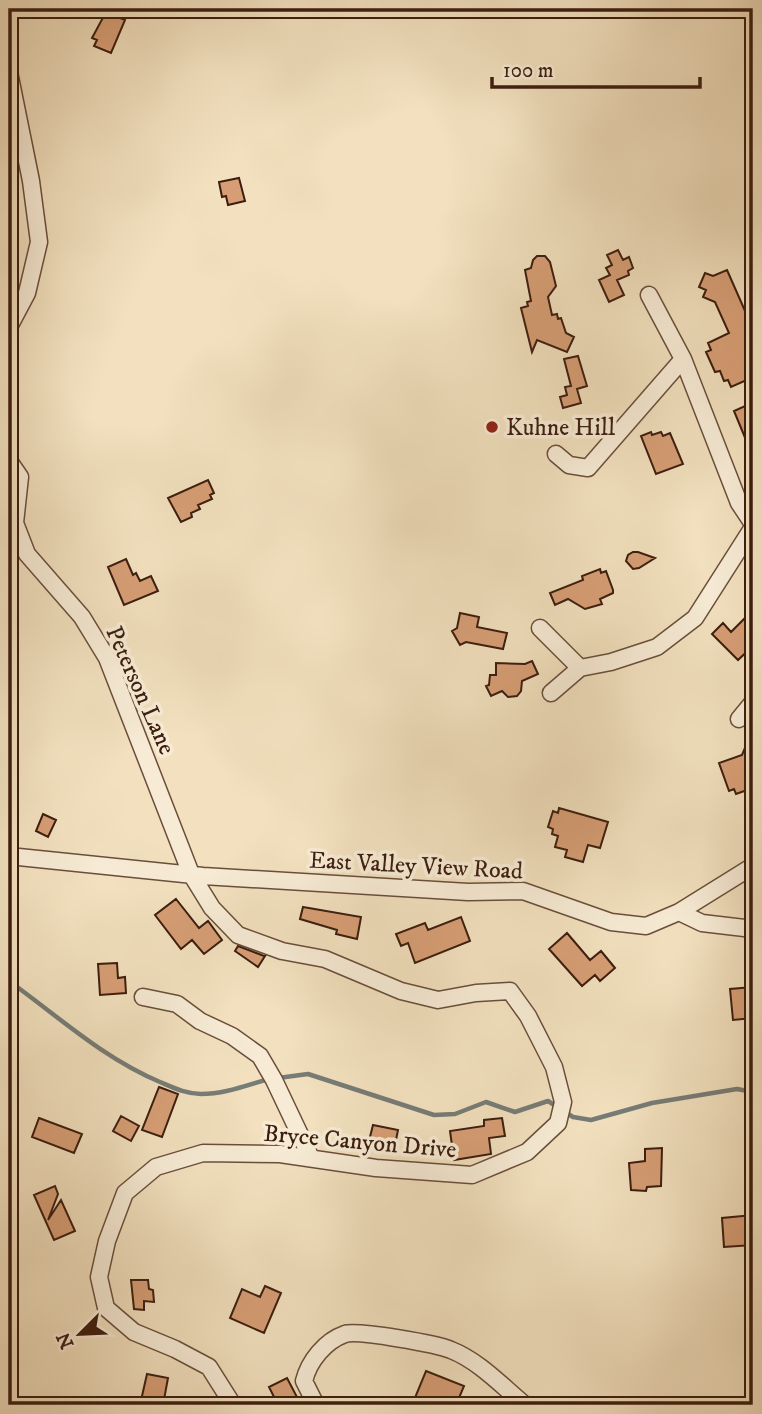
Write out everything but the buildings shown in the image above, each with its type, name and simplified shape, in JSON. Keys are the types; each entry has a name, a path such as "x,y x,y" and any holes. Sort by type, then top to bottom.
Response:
{"street":[{"path":"9,72 39,242 27,293 9,327"},
{"path":"551,693 580,668 611,662 657,647 695,618 753,526 739,503 683,359 649,295"},
{"path":"556,454 569,465 588,468 683,359"},
{"name":"Peterson Lane","path":"9,461 20,477 15,523 27,554 82,617 107,658 191,874"},
{"path":"540,628 580,668"},
{"path":"739,719 753,702"},
{"path":"9,856 191,874"},
{"name":"East Valley View Road","path":"191,874 468,892 523,891 611,922 646,926 679,912 753,866"},
{"name":"Bryce Canyon Drive","path":"191,874 212,908 237,935 282,951 325,959 401,991 438,1000 476,993 510,991 528,1016 554,1067 563,1101 558,1123 527,1152 472,1175 376,1168 280,1154 203,1153 156,1167 125,1193 107,1241 99,1277 106,1308 134,1332 209,1367 233,1405"},
{"path":"679,912 702,923 753,929"},
{"path":"143,997 177,1004 200,1021 232,1036 260,1056 311,1158"},
{"path":"316,1405 304,1381 307,1369 326,1344 347,1333 417,1341 452,1350 485,1372 525,1405"}],"waterway":[{"path":"9,981 100,1049 139,1072 175,1088 190,1093 210,1094 269,1079"},
{"path":"278,1078 308,1074 434,1115 455,1114 486,1102 515,1112 548,1101 573,1117 591,1120 652,1103 737,1089 753,1092"}],"place":[{"name":"Kuhne Hill","path":"492,427"}]}
